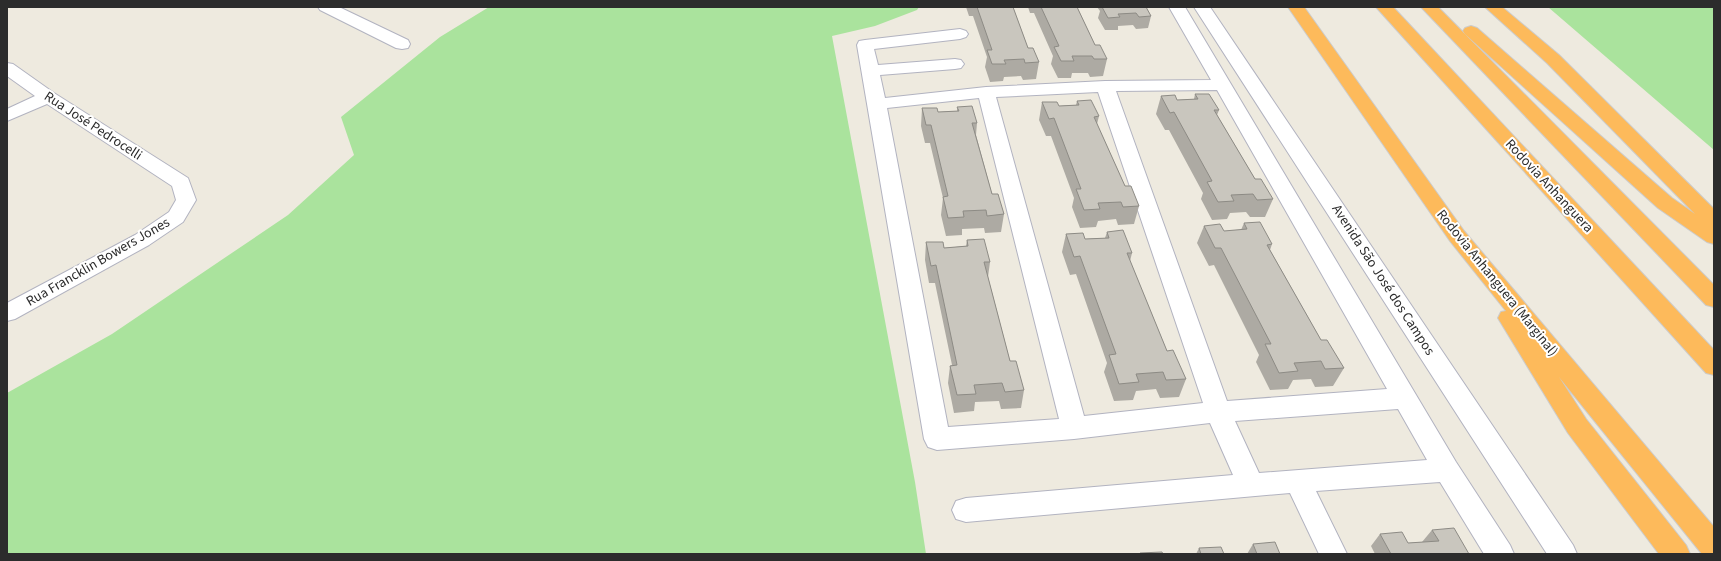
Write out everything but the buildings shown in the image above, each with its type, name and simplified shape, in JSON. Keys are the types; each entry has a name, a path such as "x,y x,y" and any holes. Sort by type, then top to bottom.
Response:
{"highway":[{"name":"Rodovia Anhanguera (Marginal)","path":"1296,7 1457,236 1714,548"},
{"name":"Rodovia Anhanguera","path":"1384,7 1714,366"},
{"path":"1429,7 1714,299"},
{"path":"1444,7 1665,203 1714,237"},
{"path":"1493,7 1553,59 1714,221"},
{"path":"1457,236 1577,426 1676,554"}],"street":[{"path":"326,7 402,44"},
{"path":"1177,7 1448,470 1500,554"},
{"name":"Avenida São José dos Campos","path":"1202,7 1563,554"},
{"path":"960,34 865,45 937,439 1074,428 1218,412 1406,398"},
{"path":"870,70 955,64"},
{"name":"Rua José Pedrocelli","path":"7,68 48,97 181,183"},
{"path":"877,104 986,92 1106,86 1222,84"},
{"path":"1106,86 1218,412 1251,485"},
{"path":"986,92 1074,428"},
{"path":"7,116 48,97"},
{"name":"Rua Francklin Bowers Jones","path":"7,313 142,240 176,217 186,200 181,183"},
{"path":"966,510 1297,480 1448,470"},
{"path":"1297,480 1333,554"}],"green space":[{"path":"489,7 919,7 917,10 875,26 832,36 915,482 926,554 7,554 7,393 112,334 288,215 354,155 341,117 440,37"},
{"path":"1548,7 1714,7 1714,150"}]}
